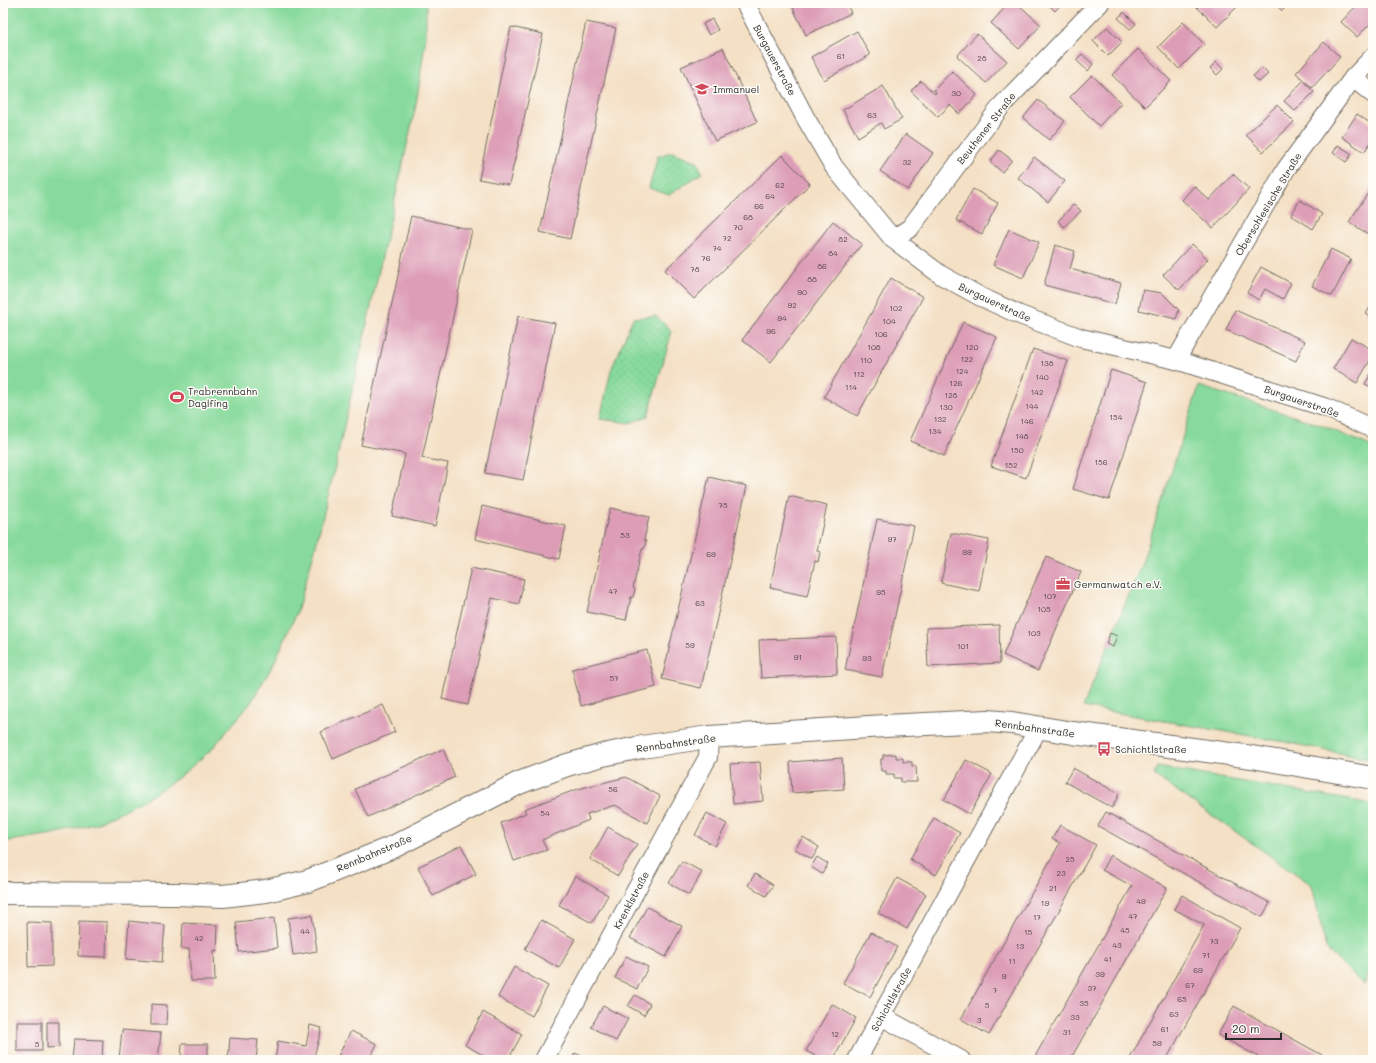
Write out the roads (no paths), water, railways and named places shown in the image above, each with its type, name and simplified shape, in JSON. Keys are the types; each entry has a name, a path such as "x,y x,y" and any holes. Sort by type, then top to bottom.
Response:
{"street":[{"name":"Burgauerstraße","path":"745,3 805,117 834,166 893,240 941,275 981,297 1020,315 1081,338 1176,360 1327,408 1373,429"},
{"name":"Beuthener Straße","path":"893,240 910,228 1002,105 1100,3"},
{"name":"Oberschlesische Straße","path":"1176,360 1286,169 1352,78 1373,57"},
{"path":"1352,78 1373,94"},
{"name":"Rennbahnstraße","path":"3,893 177,894 222,896 266,891 308,881 393,847 519,783 567,765 603,755 642,747 709,737 987,721 1012,723 1252,757 1373,778"},
{"name":"Schichtlstraße","path":"857,1060 1039,727"},
{"name":"Krenklstraße","path":"544,1060 708,757 709,737"},
{"path":"882,1016 961,1060"}],"place":[{"name":"Immanuel","path":"702,89"},
{"name":"Trabrennbahn Daglfing","path":"177,397"},
{"name":"Germanwatch e.V.","path":"1063,584"},
{"name":"Schichtlstraße","path":"1104,749"}]}
